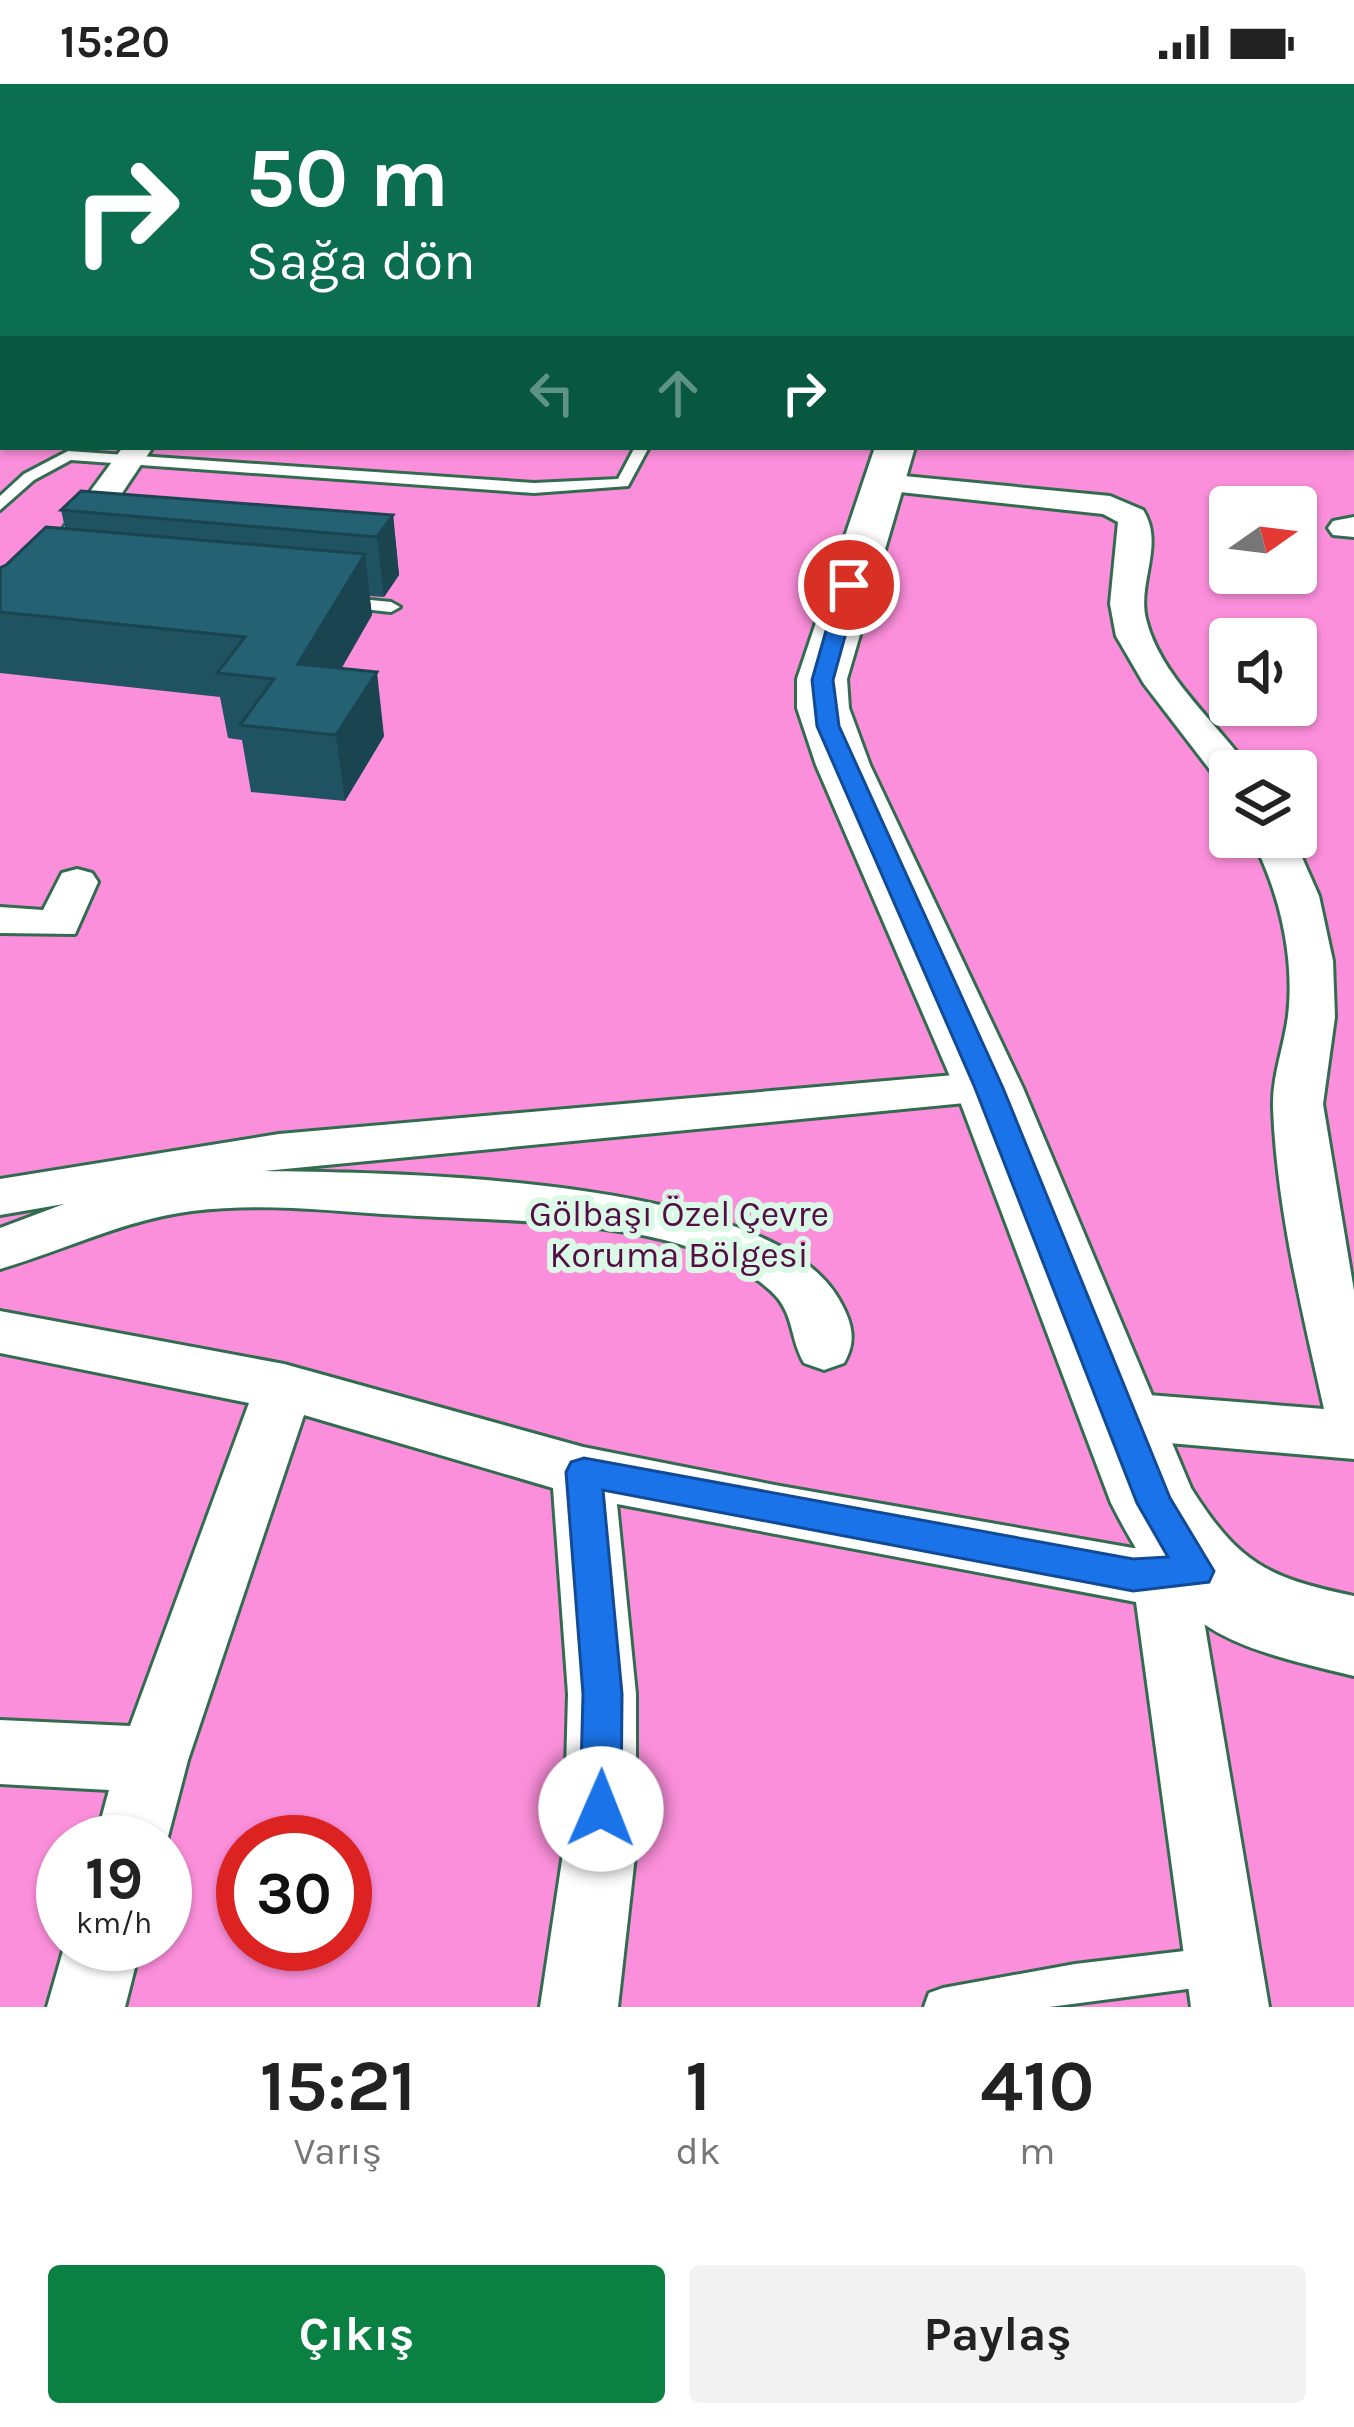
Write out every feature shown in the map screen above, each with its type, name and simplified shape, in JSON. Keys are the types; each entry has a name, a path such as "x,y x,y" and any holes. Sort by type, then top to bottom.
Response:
{"street":[{"path":"0,622 57,577 135,452"},
{"path":"1216,750 1134,634 1126,599 1137,536 1132,517 1110,505 889,465 835,628 822,680 823,708 843,765 989,1088 1123,1416 1180,1572 1225,1986"},
{"path":"1284,858 1300,910 1312,1004 1298,1099 1312,1235 1354,1411"},
{"path":"0,920 59,925 77,882"},
{"path":"0,1197 279,1151 989,1088"},
{"path":"0,1250 86,1219 220,1190 304,1190 577,1210 703,1235 754,1252 800,1285 819,1308 824,1348"},
{"path":"0,1332 284,1388 584,1472 1133,1575 1180,1572 1248,1612 1354,1636"},
{"path":"138,1815 153,1760 284,1388"},
{"path":"1123,1416 1354,1435"},
{"path":"579,2007 600,1847 602,1738 594,1552 584,1472"},
{"path":"0,1752 153,1760"},
{"path":"86,2007 96,1971"}],"lane":[{"path":"0,506 29,477 68,455 135,452 534,488 622,483 640,450"},
{"path":"321,601 391,607"},
{"path":"943,2007 1225,1986"}],"green space":[{"name":"Gölbaşı Özel Çevre Koruma Bölgesi","path":"0,450 1354,450 1354,2007 0,2007"}],"building":[{"path":"81,491 393,515 377,537 61,510"},
{"path":"46,527 365,554 298,664 377,672 336,735 240,725 274,679 217,673 245,637 0,612 0,568"}],"route":[{"path":"601,1809 602,1694 584,1472 1133,1575 1196,1571 1154,1503 989,1088 828,726 822,680 849,585"}]}
